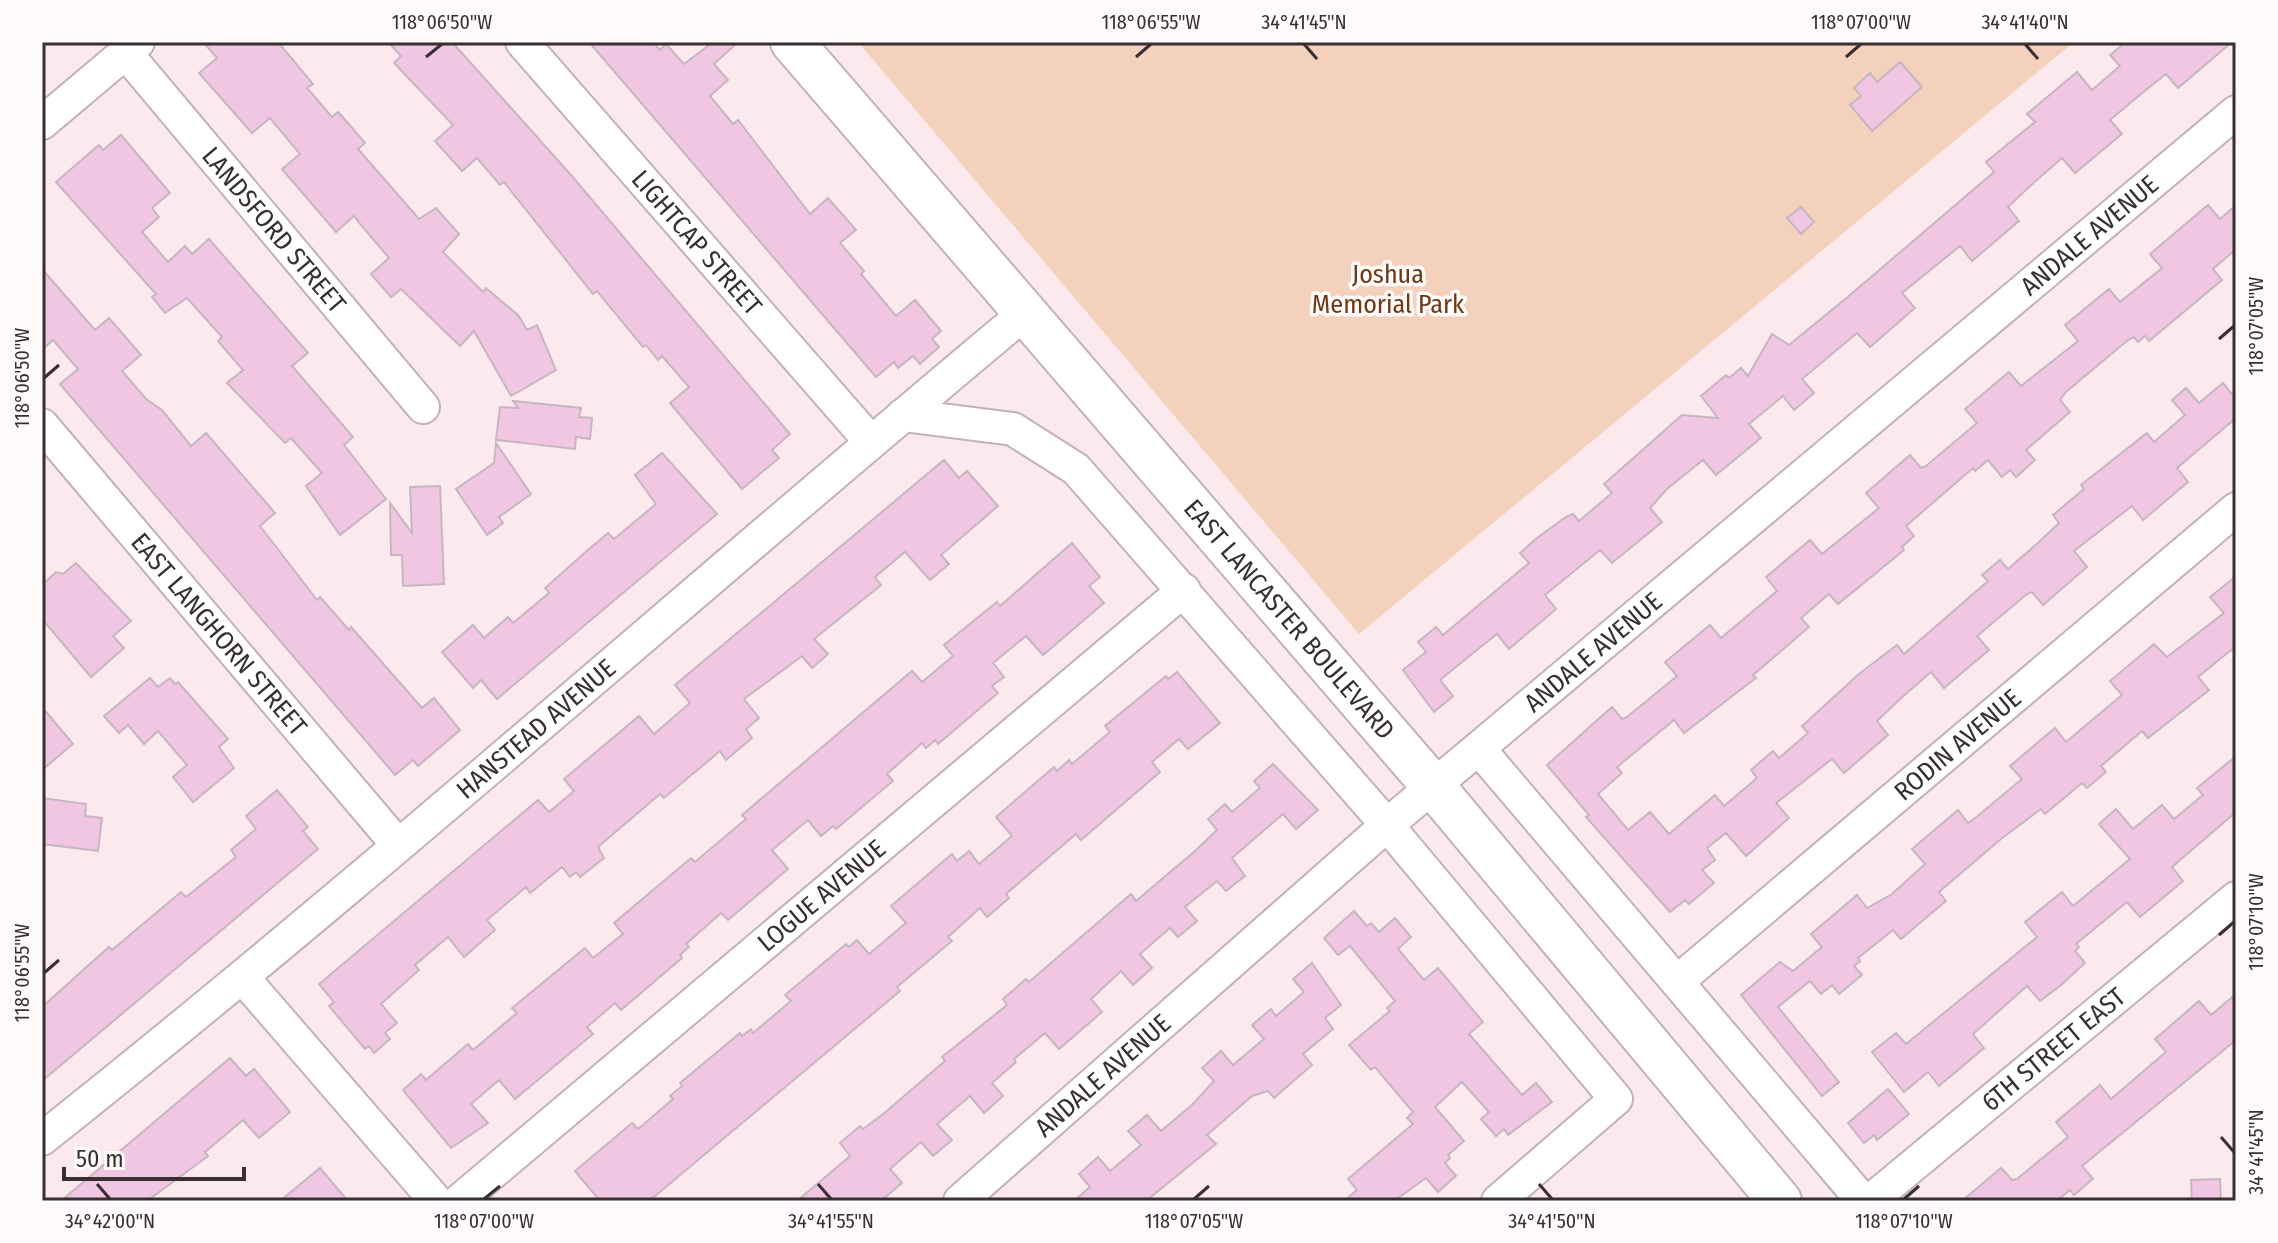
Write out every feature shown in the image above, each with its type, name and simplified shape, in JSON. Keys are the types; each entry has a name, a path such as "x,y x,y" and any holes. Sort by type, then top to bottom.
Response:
{"main road":[{"name":"EAST LANCASTER BOULEVARD","path":"792,42 1433,786 1780,1201"}],"street":[{"name":"LIGHTCAP STREET","path":"522,42 871,442"},
{"path":"42,123 131,47"},
{"name":"LANDSFORD STREET","path":"131,47 423,407"},
{"name":"ANDALE AVENUE","path":"960,1201 1387,825 2236,112"},
{"name":"HANSTEAD AVENUE","path":"42,1139 244,979 397,844 679,610 871,442 1025,313"},
{"path":"903,415 1013,429 1076,469 1387,825 1616,1099 1498,1201"},
{"name":"EAST LANGHORN STREET","path":"42,425 397,844"},
{"name":"RODIN AVENUE","path":"1678,981 2236,509"},
{"name":"LOGUE AVENUE","path":"459,1201 1184,590"},
{"path":"1479,749 1863,1201"},
{"name":"6TH STREET EAST","path":"1870,1201 2236,898"},
{"path":"244,979 436,1201"}],"green space":[{"name":"Joshua Memorial Park","path":"858,42 2074,42 1359,634"}],"building":[{"path":"203,42 278,42 313,84 307,88 332,117 338,112 365,143 358,149 419,219 436,208 459,234 443,252 483,292 486,288 518,315 527,330 537,325 556,370 511,396 474,331 460,346 401,289 391,297 371,274 389,258 354,216 336,232 282,169 300,154 270,118 252,133 199,73 217,58"},
{"path":"388,42 452,42 571,175 790,434 772,450 779,458 742,489 670,403 689,387 662,356 658,360 646,345 643,347 597,291 593,294 504,182 500,185 477,158 462,171 435,141 453,125 394,63 401,56"},
{"path":"589,42 653,42 660,50 666,44 684,64 713,42 738,42 714,64 728,80 710,96 733,124 738,120 810,214 828,198 856,230 840,243 864,271 861,274 896,316 915,300 941,331 932,339 939,347 920,364 913,356 898,368 894,362 876,377"},
{"path":"2126,42 2232,42 2178,88 2166,74 2141,94 2110,120 2122,134 2075,173 2062,158 2008,207 2019,221 1972,261 1960,246 1902,293 1915,308 1870,347 1857,333 1802,379 1814,393 1794,410 1783,396 1749,424 1761,438 1716,475 1703,460 1668,488 1650,508 1662,522 1612,563 1600,550 1545,595 1556,609 1509,649 1497,634 1440,680 1453,696 1434,712 1403,670 1426,652 1418,642 1436,627 1443,635 1529,563 1520,553 1537,538 1573,514 1579,521 1612,493 1604,484 1682,415 1718,418 1701,396 1726,375 1729,378 1741,368 1748,376 1772,334 1789,345 1850,295 1994,172 1986,162 2035,122 2027,114 2077,72 2092,90 2120,66 2110,55"},
{"path":"1900,62 1922,87 1872,131 1850,105 1861,96 1854,88 1870,73 1877,82"},
{"path":"121,135 170,193 152,208 159,217 142,232 168,262 185,246 192,254 209,239 308,353 292,366 353,437 344,445 386,499 340,535 306,486 322,473 291,438 285,443 227,383 243,370 218,341 222,337 187,298 165,313 152,297 156,294 56,182 99,145 103,150"},
{"path":"2208,205 2220,219 2236,205 2236,249 2213,269 2222,280 2149,341 2145,336 2138,342 2134,337 2128,340 2066,392 2060,400 2070,412 2026,450 2035,460 2016,477 2010,470 2002,477 1988,460 1975,471 1973,468 1906,526 1914,536 1902,547 1904,550 1838,604 1829,594 1801,618 1809,627 1753,675 1756,678 1684,733 1674,720 1617,767 1622,773 1598,794 1628,830 1650,812 1669,834 1715,795 1724,806 1757,778 1751,770 1773,751 1779,758 1808,733 1802,726 1859,674 1897,645 1904,654 1988,581 1982,575 2000,560 2008,569 2039,542 2059,523 2053,515 2084,489 2081,485 2147,433 2154,442 2185,415 2172,400 2186,388 2199,403 2223,383 2236,399 2236,418 2177,468 2188,482 2143,520 2132,506 2074,551 2087,567 2043,605 2032,592 2027,594 1977,636 1989,650 1944,688 1931,672 1877,721 1888,735 1844,773 1832,759 1776,803 1789,818 1746,856 1726,833 1707,848 1715,860 1702,870 1714,883 1689,904 1685,900 1670,912 1586,817 1589,815 1547,765 1612,707 1622,719 1627,717 1677,676 1665,662 1710,625 1721,638 1777,591 1766,577 1810,540 1822,554 1879,508 1866,493 1910,455 1921,468 1926,466 1977,423 1965,409 2009,372 2021,386 2078,341 2065,325 2109,289 2120,302 2162,268 2150,254"},
{"path":"1801,207 1814,222 1801,234 1787,218"},
{"path":"42,269 95,330 109,318 141,355 122,371 146,399 162,410 191,446 206,433 275,513 260,526 317,600 320,597 349,630 351,627 422,708 434,698 460,730 418,766 413,760 395,775 60,384 78,369 53,340 42,350"},
{"path":"513,401 581,408 579,417 592,418 590,439 576,437 575,449 496,440 500,407 518,408"},
{"path":"496,443 531,494 499,517 503,523 487,535 456,489 494,463"},
{"path":"662,453 717,514 497,699 481,680 473,688 442,652 473,625 484,638 508,617 513,623 549,593 545,588 608,533 614,539 656,504 635,475"},
{"path":"944,460 959,478 967,471 998,506 941,555 949,564 930,580 905,552 875,577 881,585 814,639 828,654 812,668 802,656 744,699 759,718 746,729 752,738 726,760 720,751 664,798 660,794 598,847 604,858 580,877 576,872 570,877 562,867 530,893 526,887 487,920 495,930 464,957 448,937 415,965 419,970 381,1004 397,1023 385,1033 390,1039 374,1053 369,1046 365,1049 329,1006 334,1002 319,984 538,800 549,812 574,791 564,779 639,716 654,734 690,703 675,685"},
{"path":"440,486 444,584 403,586 402,555 391,555 390,503 412,533 410,487"},
{"path":"1072,543 1100,577 1089,586 1104,603 1043,655 1026,636 993,663 1004,677 992,686 998,693 938,744 935,740 926,748 922,743 887,774 893,781 836,829 833,826 821,836 808,820 772,850 788,869 728,920 721,913 686,944 689,947 680,955 682,958 621,1010 615,1003 587,1027 593,1034 515,1099 499,1080 471,1104 488,1123 451,1148 403,1090 421,1074 426,1080 468,1044 473,1050 517,1013 512,1008 585,948 593,958 623,934 614,923 691,858 695,862 746,819 742,815 912,671 922,682 953,656 944,645 997,602 1000,606"},
{"path":"76,563 131,621 113,636 124,648 91,677 42,619 42,585 56,572 63,574"},
{"path":"2236,576 2236,646 2198,677 2209,690 2148,738 2142,731 2101,766 2106,772 2087,788 2082,783 2045,814 2041,809 2001,839 1939,892 1946,901 1901,939 1893,930 1858,958 1860,961 1854,966 1862,975 1839,994 1832,985 1821,994 1810,981 1778,1007 1839,1082 1822,1096 1741,995 1780,962 1793,971 1822,947 1811,934 1857,895 1867,908 1892,894 1925,864 1912,849 1958,810 1968,823 2022,779 2010,766 2055,728 2066,742 2122,695 2110,681 2154,644 2167,657 2224,613 2210,597"},
{"path":"1177,672 1220,723 1188,749 1179,739 1152,762 1160,772 1081,840 1076,834 1006,894 1009,898 987,917 980,908 948,937 952,941 897,987 900,991 649,1201 600,1201 575,1171 632,1123 638,1129 673,1099 670,1096 682,1086 680,1083 740,1033 742,1036 751,1029 753,1033 791,1001 785,995 846,944 849,947 857,940 869,954 906,923 891,906 952,854 957,861 969,851 979,864 1012,836 996,817 1054,767 1057,771 1069,760 1072,764 1110,732 1105,726 1166,676 1168,679"},
{"path":"150,678 158,687 170,678 175,684 178,682 228,739 219,747 234,768 193,802 173,777 187,765 158,731 144,744 128,725 119,733 104,716"},
{"path":"42,707 73,744 42,770"},
{"path":"2236,756 2236,812 2172,867 2183,881 2140,917 2127,902 2076,944 2079,947 2075,951 2085,963 2060,986 2040,1001 2027,986 1973,1034 1984,1048 1939,1086 1928,1072 1904,1092 1872,1052 1896,1033 1906,1044 2037,937 2025,922 2062,892 2073,906 2130,859 2099,824 2116,809 2133,829 2162,805 2174,819 2203,795 2197,788"},
{"path":"1273,764 1318,810 1296,829 1283,814 1232,858 1245,876 1226,891 1217,881 1185,907 1197,921 1178,937 1170,928 1140,954 1152,968 1133,985 1121,971 1091,999 1102,1012 1059,1049 1045,1033 1014,1059 1016,1062 992,1083 1003,1096 984,1113 970,1096 937,1124 952,1140 933,1156 921,1142 890,1169 902,1183 881,1201 797,1201 850,1156 840,1143 860,1126 863,1129 882,1115 945,1061 942,1057 1007,1005 1003,999 1026,979 1029,982 1131,894 1136,901 1195,851 1217,830 1208,819 1225,804 1232,812 1260,788 1254,781"},
{"path":"277,790 308,827 303,831 318,849 42,1081 42,1007 109,947 112,950 181,892 186,897 236,857 231,850 256,829 246,816"},
{"path":"42,798 86,804 85,816 102,818 98,851 42,844"},
{"path":"1354,911 1367,926 1371,923 1379,932 1395,918 1411,937 1398,949 1424,980 1438,968 1483,1022 1469,1034 1522,1095 1536,1083 1552,1102 1508,1135 1504,1129 1496,1136 1481,1119 1489,1112 1462,1082 1435,1107 1464,1141 1448,1155 1450,1158 1445,1163 1456,1176 1438,1192 1426,1178 1394,1201 1344,1201 1357,1190 1348,1179 1413,1124 1407,1118 1413,1112 1375,1067 1371,1070 1349,1045 1390,1011 1387,1008 1395,1001 1350,946 1338,955 1324,938"},
{"path":"1312,963 1341,1005 1325,1018 1333,1029 1303,1054 1312,1065 1274,1098 1268,1091 1252,1096 1207,1135 1216,1144 1146,1201 1074,1201 1090,1187 1079,1174 1098,1157 1110,1171 1141,1145 1128,1131 1147,1115 1161,1131 1192,1105 1214,1081 1202,1068 1221,1051 1233,1065 1264,1039 1252,1025 1271,1009 1276,1016 1304,992 1293,979"},
{"path":"2236,994 2236,1040 2082,1166 2093,1179 2074,1195 2070,1190 2057,1201 1962,1201 2001,1168 2012,1180 2017,1179 2068,1137 2056,1122 2100,1085 2111,1099 2166,1052 2155,1039 2199,1001 2211,1015"},
{"path":"230,1058 246,1076 254,1069 290,1112 259,1138 243,1120 205,1152 208,1156 147,1201 61,1201"},
{"path":"1888,1089 1909,1114 1877,1140 1874,1135 1864,1143 1848,1123"},
{"path":"320,1168 348,1201 280,1201"},
{"path":"2220,1179 2221,1201 2192,1201 2191,1180"}]}
